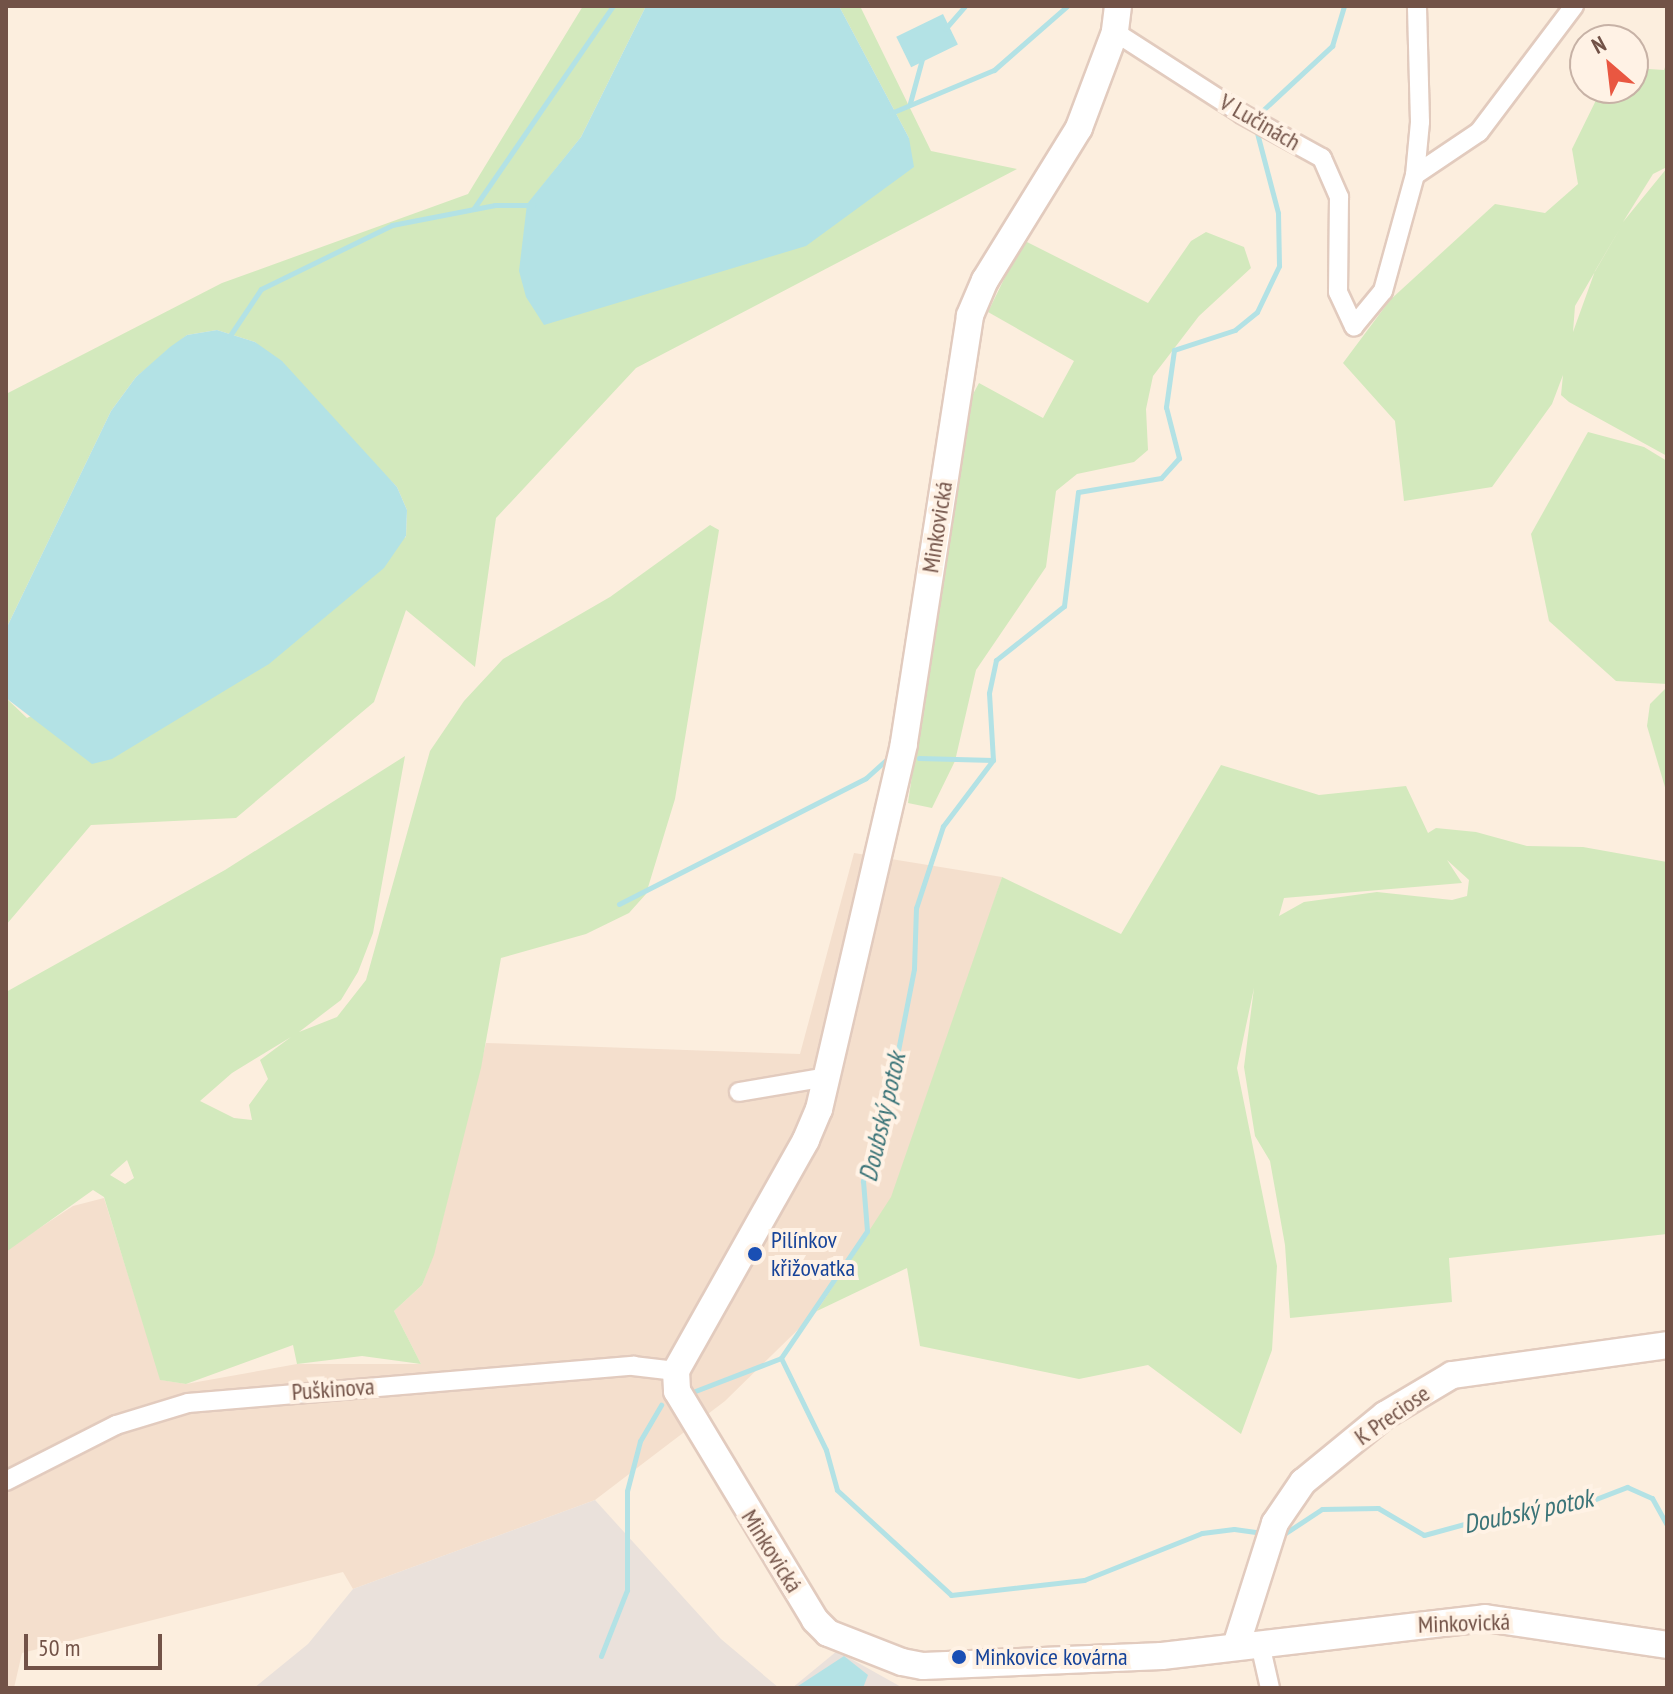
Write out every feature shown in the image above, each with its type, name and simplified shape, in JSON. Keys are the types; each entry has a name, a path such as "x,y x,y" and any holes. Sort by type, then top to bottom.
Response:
{"street":[{"name":"V Lučinách","path":"1116,19 1242,114 1322,158 1339,197 1338,292 1354,326 1383,291 1415,175 1420,122 1417,6"},
{"path":"1415,175 1443,152 1479,132 1574,6"},
{"name":"Minkovická","path":"1116,19 1079,128 985,280 970,316 904,744 828,1077 806,1140 676,1371 685,1409 815,1620 828,1633 923,1666 1162,1656 1485,1618 1667,1645"},
{"path":"739,1092 828,1077"},
{"name":"K Preciose","path":"1248,1645 1271,1534 1303,1482 1385,1415 1452,1375 1667,1345"},
{"name":"Puškinova","path":"6,1481 116,1425 200,1401 633,1366 676,1371"},
{"path":"1248,1645 1270,1688"}],"shaded area":[{"path":"854,853 1002,877 897,1199 817,1311 725,1401 595,1500 353,1589 343,1572 22,1653 14,1688 6,1688 6,1250 73,1206 104,1198 161,1380 186,1384 297,1364 421,1364 394,1311 422,1285 436,1246 486,1043 800,1054"},
{"path":"595,1500 721,1639 779,1688 254,1688 308,1644 353,1589"},
{"path":"837,1651 903,1688 792,1688"}],"green space":[{"path":"583,6 646,6 581,137 527,205 909,138 839,6 860,6 931,151 1017,169 636,368 496,518 475,667 406,610 374,702 236,818 91,825 6,925 6,698 27,718 406,537 407,510 397,487 255,342 217,330 187,335 136,377 111,411 6,629 6,394 222,283 468,194"},
{"path":"1667,61 1667,167 1653,174 1623,222 1667,168 1667,456 1569,402 1561,395 1563,375 1552,404 1492,487 1404,501 1395,421 1343,363 1390,300 1495,204 1545,213 1578,184 1572,149 1594,104 1649,104 1649,69 1664,70","holes":["1594,272 1573,332 1575,306"]},
{"path":"1206,232 1244,247 1251,268 1199,316 1153,376 1146,409 1148,450 1134,462 1077,474 1056,491 1046,567 976,670 955,761 932,808 908,803 966,407 979,383 1043,418 1074,361 988,312 1023,240 1148,303 1191,241"},
{"path":"1588,432 1644,447 1667,461 1667,684 1616,681 1549,621 1531,534"},
{"path":"710,525 719,530 675,799 646,894 629,913 586,934 501,958 481,1068 434,1255 422,1285 394,1311 421,1364 362,1356 297,1364 293,1345 186,1384 160,1380 104,1197 93,1190 6,1252 6,992 225,870 405,756 373,933 358,972 341,1000 299,1032 337,1017 366,980 430,751 464,701 503,659 610,597","holes":["291,1037 260,1060 268,1079 249,1105 252,1120 234,1118 200,1101 232,1073","127,1160 134,1178 125,1184 110,1175"]},
{"path":"1667,687 1667,794 1647,726 1650,704"},
{"path":"1221,765 1319,795 1406,786 1428,833 1436,828 1476,832 1527,846 1583,847 1667,862 1667,1234 1449,1258 1452,1302 1290,1318 1285,1245 1270,1161 1255,1136 1244,1067 1254,988 1237,1068 1277,1266 1272,1350 1241,1434 1148,1365 1079,1379 920,1346 907,1268 817,1311 891,1197 1002,877 1121,934","holes":["1447,860 1469,880 1467,896 1452,900 1377,892 1304,902 1279,916 1284,898 1462,883"]}],"water":[{"path":"646,6 839,6 909,138 914,167 806,246 544,325 526,297 519,271 527,204 581,137"},
{"path":"943,14 958,45 911,67 896,37"},
{"path":"217,330 255,342 282,361 397,487 407,510 406,536 384,568 269,664 112,759 92,764 6,698 6,629 111,411 136,377 170,347 187,335"},
{"path":"844,1656 868,1675 863,1688 795,1688"}],"waterway":[{"path":"474,208 613,6"},
{"path":"945,29 965,6"},
{"path":"891,113 994,70 1067,6"},
{"name":"Doubský potok","path":"1262,111 1332,46 1344,6"},
{"path":"910,103 922,59"},
{"name":"Doubský potok","path":"1256,129 1278,213 1279,266 1257,312 1235,330 1174,350 1166,407 1179,458 1161,478 1078,492 1064,606 996,660 989,693 993,760 943,826 916,908 914,969 888,1101 863,1181 867,1231 781,1358 826,1450 837,1490 951,1595 1084,1580 1202,1533 1234,1529 1263,1533"},
{"path":"227,340 261,289 392,225 495,205 533,205"},
{"path":"619,904 866,778 889,757"},
{"path":"919,758 993,760"},
{"path":"690,1393 781,1358"},
{"path":"601,1656 627,1590 627,1491 640,1441 661,1405"},
{"name":"Doubský potok","path":"1281,1536 1322,1509 1378,1508 1424,1535 1512,1511 1575,1507 1627,1487 1652,1498 1667,1525"}],"place":[{"name":"Pilínkov křižovatka","path":"755,1254"},
{"name":"Minkovice kovárna","path":"959,1657"}]}
